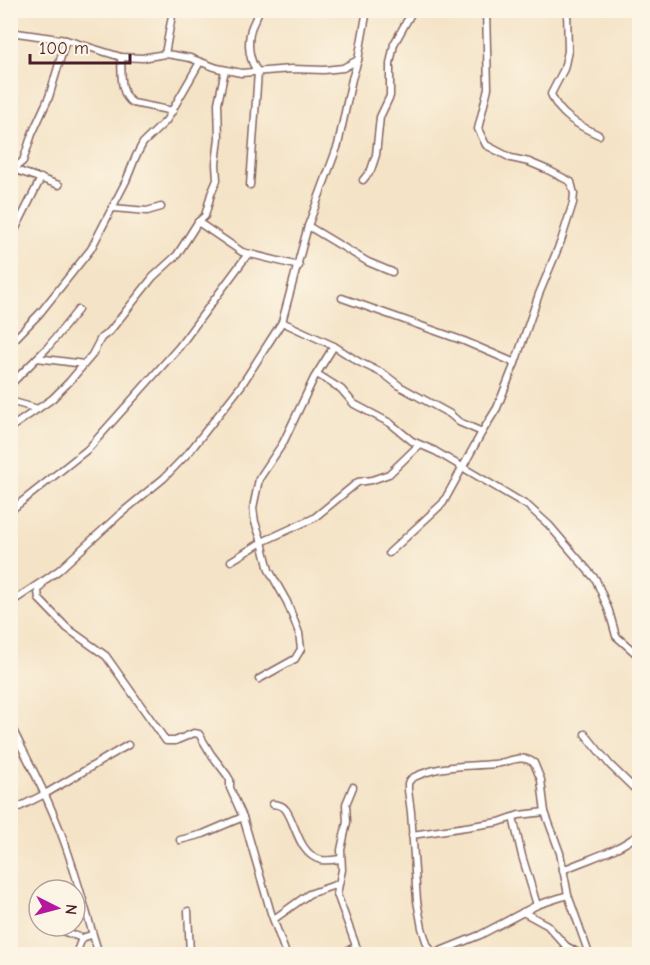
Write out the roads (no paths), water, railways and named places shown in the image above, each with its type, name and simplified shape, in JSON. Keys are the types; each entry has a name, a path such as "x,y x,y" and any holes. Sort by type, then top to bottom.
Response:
{"street":[{"path":"165,54 173,10"},
{"path":"250,185 258,72 250,59 249,46 252,27 259,10"},
{"path":"10,601 14,601 59,570 119,514 164,478 190,451 241,386 282,322 308,226 338,145 367,10"},
{"path":"363,180 371,170 376,155 380,117 390,96 390,64 394,44 413,10"},
{"path":"388,553 443,503 497,408 561,241 574,194 571,182 529,162 511,158 486,145 478,129 488,88 486,10"},
{"path":"567,10 568,51 564,69 551,94 558,108 565,115 581,127 598,135"},
{"path":"10,32 66,40 121,57 142,58 165,54 190,58 241,73 284,69 343,68 358,60"},
{"path":"13,168 24,161 32,134 49,97 66,40"},
{"path":"121,57 124,95 128,100 173,111"},
{"path":"10,344 40,313 92,249 113,208 132,162 143,143 173,111 200,62"},
{"path":"10,428 52,399 92,355 101,338 110,331 153,277 177,255 198,222 205,216 210,194 217,180 218,103 225,70"},
{"path":"13,168 59,185"},
{"path":"10,240 41,178"},
{"path":"113,208 147,211 161,207"},
{"path":"198,222 242,252 299,266"},
{"path":"308,226 368,262 392,272"},
{"path":"10,512 87,449 180,348 248,254"},
{"path":"342,298 464,341 515,363"},
{"path":"10,385 38,358 78,310"},
{"path":"282,322 334,346 450,414 459,422 482,432"},
{"path":"259,679 295,659 301,649 299,633 269,570 253,514 259,479 283,443 317,374 334,346"},
{"path":"38,358 84,364"},
{"path":"317,374 341,389 354,404 390,423 406,438 435,451 522,501 549,525 596,580 609,611 616,636 639,657"},
{"path":"10,401 38,409"},
{"path":"231,561 262,542 314,518 358,482 389,474 419,445"},
{"path":"45,580 38,591 39,599 67,628 106,656 162,737 169,742 194,733 203,738 211,754 230,780 230,788 243,817 286,954"},
{"path":"10,724 45,794 68,852 99,954"},
{"path":"585,734 610,765 639,794"},
{"path":"10,808 19,807 45,794 128,745"},
{"path":"568,895 537,905 480,935 433,954 422,928 417,901 408,783 412,778 448,766 496,764 521,758 529,760 538,771 544,812 560,853 568,895 589,954"},
{"path":"339,954 357,951 338,898 338,884 342,870 340,859 347,822 346,804 353,787"},
{"path":"273,804 286,810 296,835 313,857 325,861 340,859"},
{"path":"412,835 499,822 513,817 544,812"},
{"path":"180,840 203,834 243,817"},
{"path":"513,817 537,905"},
{"path":"563,870 608,853 639,833"},
{"path":"274,919 309,894 338,884"},
{"path":"188,911 189,954"},
{"path":"523,912 547,925 566,946 580,954"},
{"path":"87,937 92,936"},
{"path":"76,954 82,938"}]}
